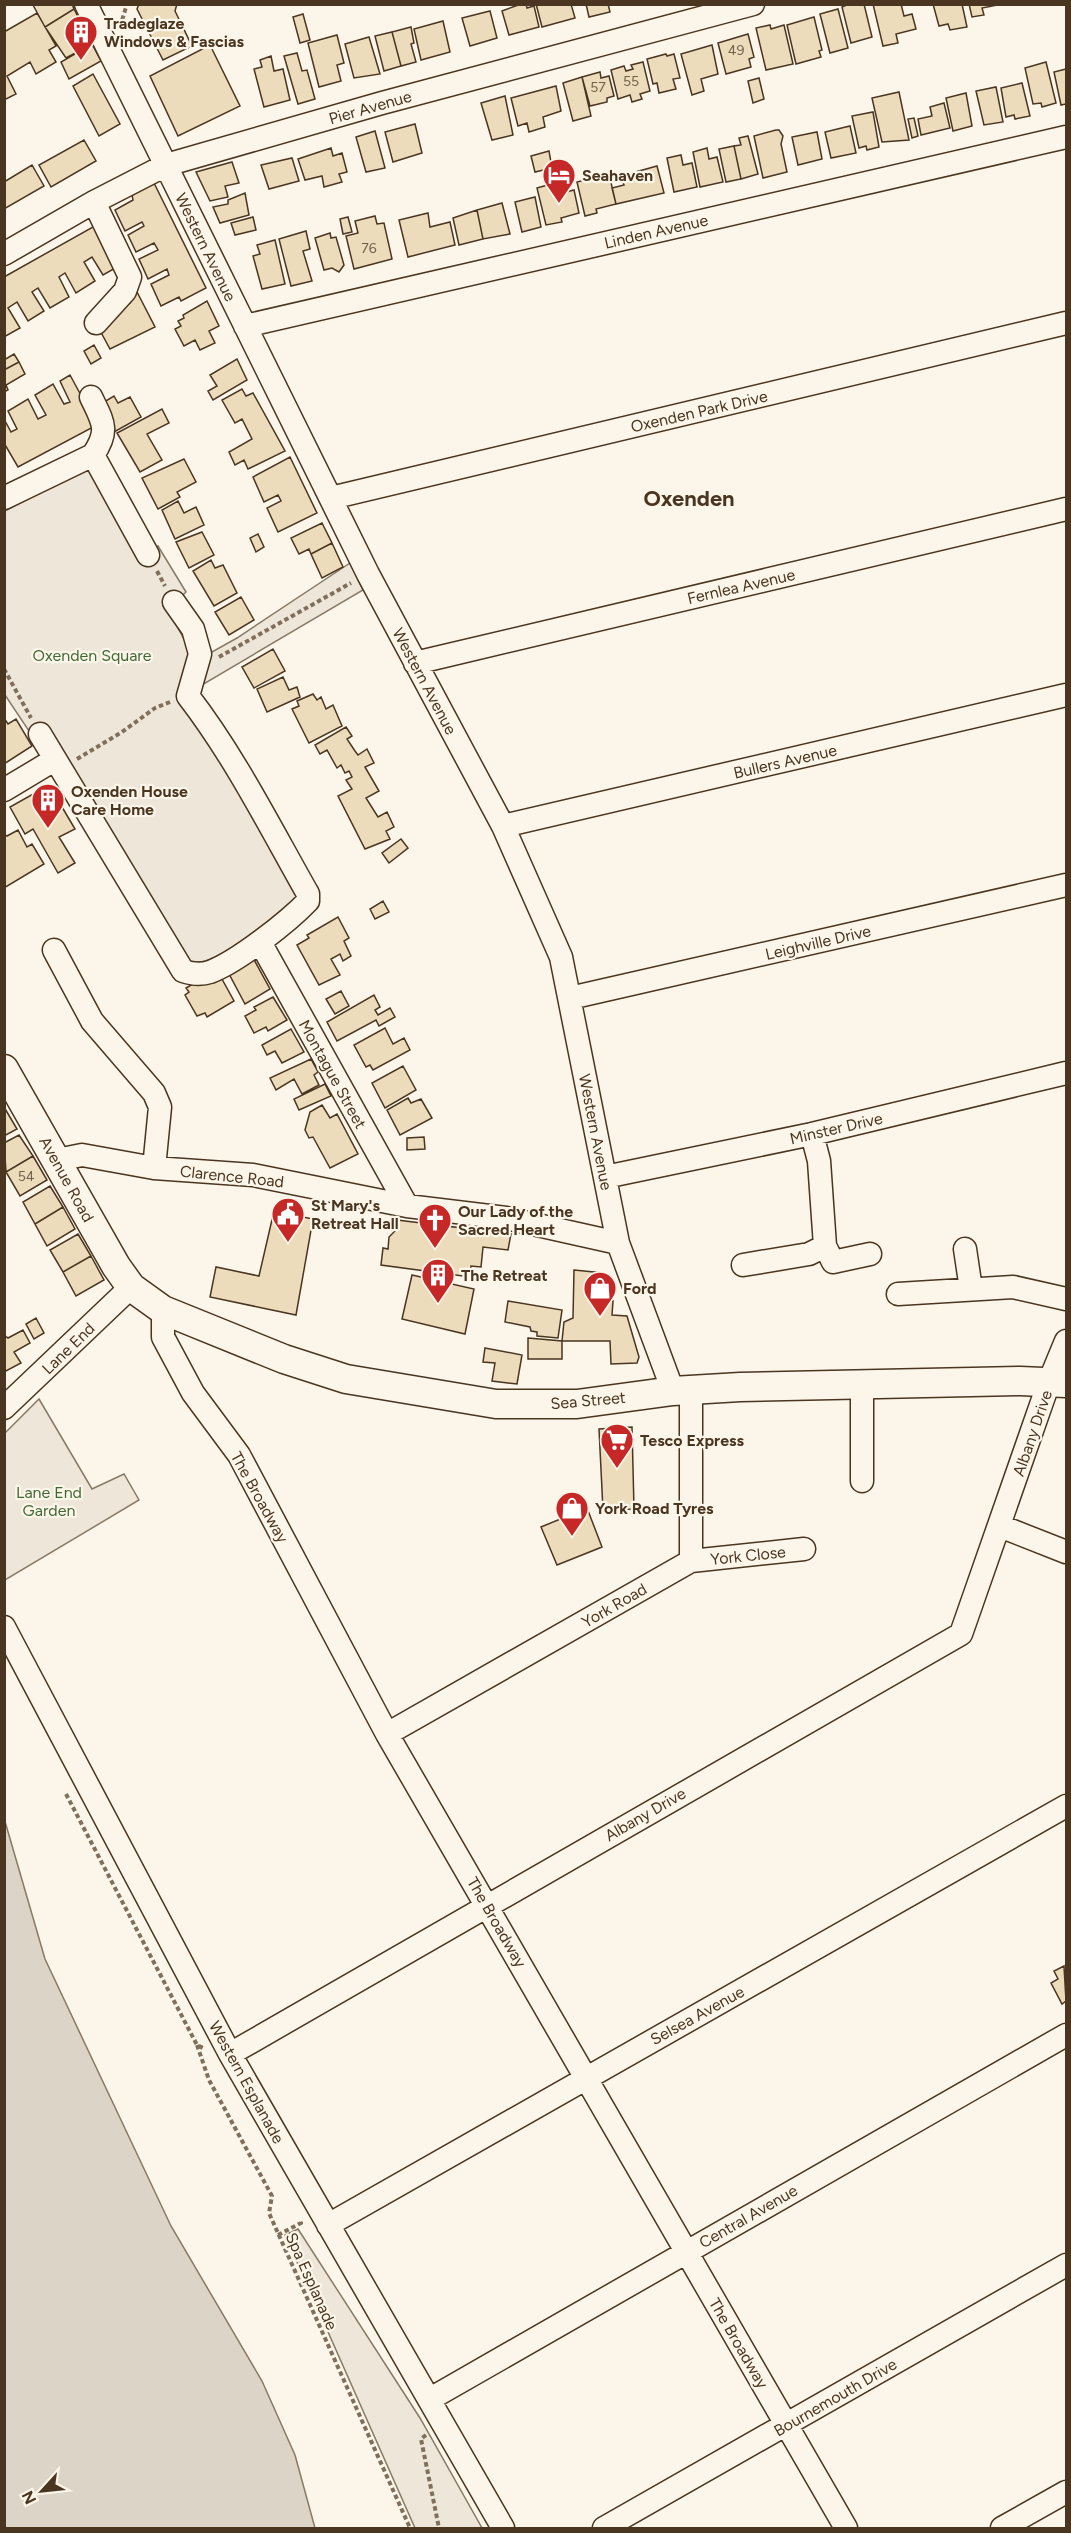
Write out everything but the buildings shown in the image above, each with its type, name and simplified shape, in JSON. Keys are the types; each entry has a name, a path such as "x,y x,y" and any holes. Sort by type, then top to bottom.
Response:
{"main road":[{"name":"Avenue Road","path":"4,1069 116,1266 131,1287"},
{"name":"Sea Street","path":"131,1287 163,1310 252,1347 346,1379 422,1394 496,1404 565,1404 682,1390 862,1384 1058,1383"}],"street":[{"name":"Western Avenue","path":"86,4 368,574 503,826 561,957 618,1242 682,1390"},
{"name":"Pier Avenue","path":"4,254 94,202 166,165 382,103 753,4"},
{"name":"Linden Avenue","path":"245,326 1066,137"},
{"path":"94,202 130,277 125,291 96,323"},
{"name":"Oxenden Park Drive","path":"331,498 1066,323"},
{"path":"6,494 93,455 102,440 105,427 91,397"},
{"path":"93,455 148,555"},
{"name":"Fernlea Avenue","path":"415,663 1066,509"},
{"path":"40,734 183,971 195,974 210,972 260,942 301,908 308,901 308,894 225,750 188,696 188,689 197,669 200,654 193,629 174,602"},
{"name":"Bullers Avenue","path":"503,826 1066,695"},
{"path":"4,790 54,760"},
{"name":"Leighville Drive","path":"570,998 1066,885"},
{"name":"Montague Street","path":"260,942 406,1206"},
{"path":"54,950 92,1021 154,1093 160,1107 154,1168"},
{"name":"Minster Drive","path":"605,1177 812,1134 1066,1073"},
{"path":"812,1134 819,1161 825,1246 833,1262 870,1254"},
{"name":"Clarence Road","path":"57,1160 82,1155 154,1168 253,1174 406,1206 506,1218 618,1242"},
{"path":"742,1265 808,1254 825,1246"},
{"path":"965,1249 971,1288"},
{"name":"Lane End","path":"4,1408 131,1287"},
{"path":"898,1294 1013,1287 1066,1299"},
{"name":"The Broadway","path":"163,1310 163,1337 193,1392 238,1455 387,1734 846,2529"},
{"name":"Albany Drive","path":"230,2054 487,1904 961,1634 1000,1526 1058,1383 1066,1341"},
{"path":"862,1384 862,1481"},
{"path":"682,1390 691,1475 691,1561"},
{"path":"1000,1526 1066,1552"},
{"name":"York Close","path":"691,1561 804,1549"},
{"name":"York Road","path":"387,1734 691,1561"},
{"name":"Western Esplanade","path":"4,1628 230,2054 503,2529"},
{"name":"Selsea Avenue","path":"328,2225 1066,1806"},
{"name":"Central Avenue","path":"430,2399 1066,2035"},
{"name":"Bournemouth Drive","path":"604,2529 1066,2265"},
{"path":"1002,2529 1066,2492"}],"path":[{"path":"148,555 174,602"},
{"path":"197,669 368,574"},
{"path":"4,669 40,734"},
{"path":"54,760 70,763 123,732 155,708 188,696"},
{"name":"Spa Esplanade","path":"208,2058 197,2045 209,2080 272,2196 269,2212 278,2235 410,2529"},
{"path":"278,2235 301,2223 295,2212"},
{"path":"439,2529 421,2439 442,2421"}],"green space":[{"name":"Oxenden Square","path":"92,469 141,553 158,546 186,592 168,610 196,661 237,638 350,563 363,590 195,689 299,895 248,936 217,956 204,961 193,962 177,953 5,695 5,511 82,471"},
{"name":"Lane End Garden","path":"39,1399 92,1489 124,1474 139,1500 5,1580 5,1433"},
{"path":"298,2229 420,2418 482,2528 415,2528 285,2235"}],"shaded area":[{"path":"4,1818 45,1959 171,2226 262,2381 295,2455 315,2528 5,2528"}],"place":[{"name":"Tradeglaze Windows & Fascias","path":"81,61"},
{"name":"Seahaven","path":"559,204"},
{"name":"Oxenden House Care Home","path":"48,829"},
{"name":"St Mary's Retreat Hall","path":"288,1243"},
{"name":"Our Lady of the Sacred Heart","path":"435,1249"},
{"name":"The Retreat","path":"438,1304"},
{"name":"Ford","path":"600,1317"},
{"name":"Tesco Express","path":"617,1469"},
{"name":"York Road Tyres","path":"572,1537"}],"district":[{"name":"Oxenden","path":"689,498"}]}
